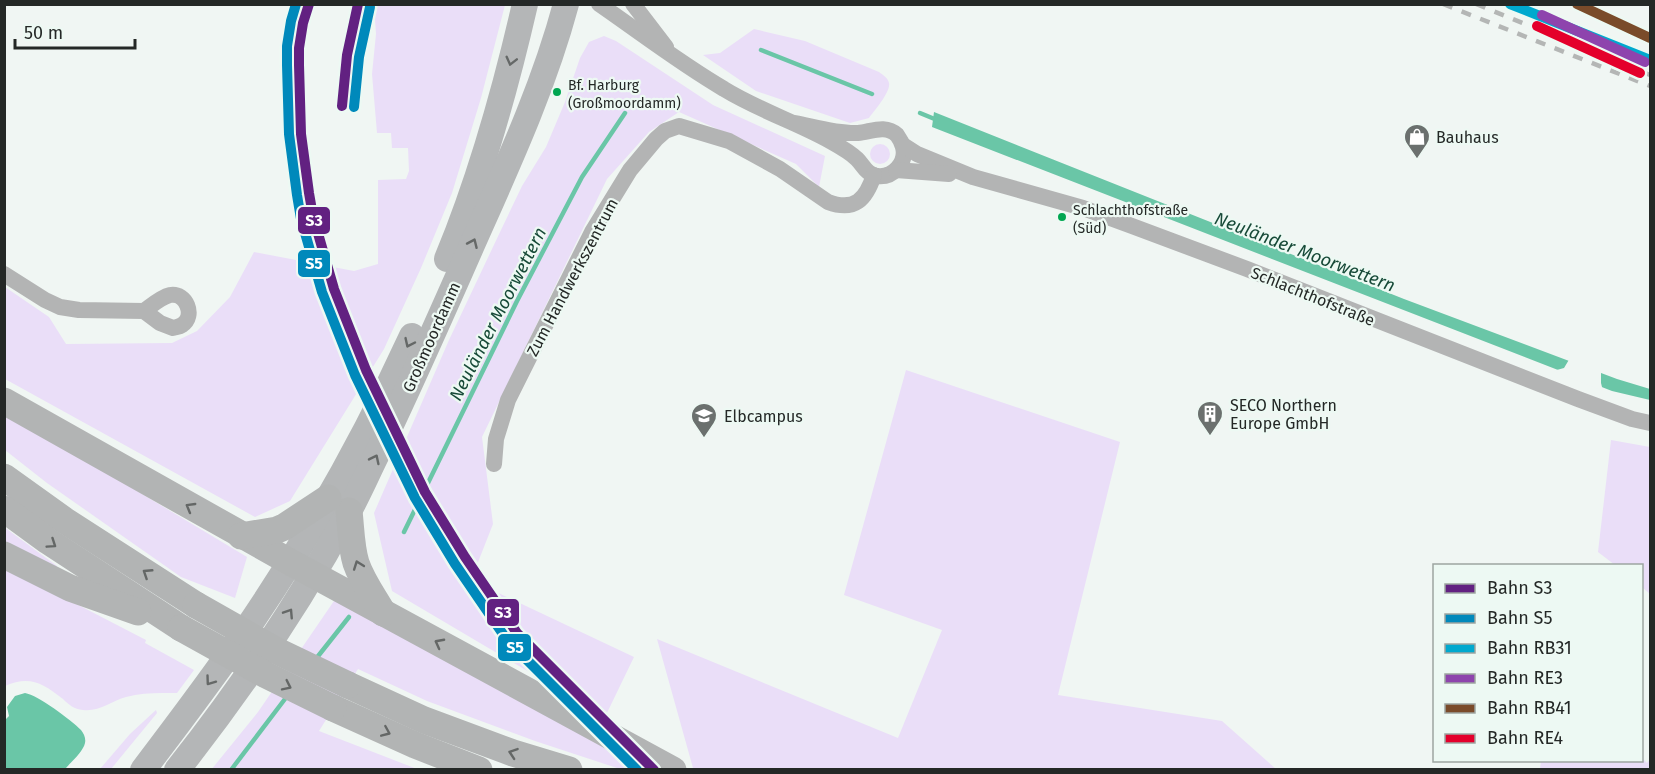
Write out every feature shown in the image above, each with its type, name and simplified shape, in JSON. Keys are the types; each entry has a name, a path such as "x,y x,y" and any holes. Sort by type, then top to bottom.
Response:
{"highway":[{"path":"4,401 241,536 673,770"},
{"path":"4,477 64,520 196,605 278,651 424,720 513,753 569,770"},
{"path":"241,536 277,530 338,505 356,562 365,583 384,614"},
{"path":"4,509 48,541 181,628 266,675 415,745 479,770"},
{"path":"4,555 70,588 181,628"}],"main road":[{"name":"Großmoordamm","path":"177,770 249,672 313,575 338,505 388,387 460,228 477,181 525,4"},
{"name":"Großmoordamm","path":"144,770 226,658 290,562 338,505 405,395 516,145 556,40 566,4"}],"street":[{"name":"Schlachthofstraße","path":"599,4 725,90 841,147 858,160 864,169 874,175 886,175 896,170 973,177"},
{"name":"Schlachthofstraße","path":"633,4 672,55"},
{"name":"Schlachthofstraße","path":"795,123 847,132 882,129 892,132 903,145 917,154 973,177 1083,208 1578,399 1632,419 1650,423"},
{"name":"Zum Handwerkszentrum","path":"494,464 496,439 508,400 592,232 630,170 665,131 679,126 729,141 780,169 828,202 835,204 849,205 862,199 874,175"},
{"path":"858,160 858,146 870,131"},
{"path":"896,170 903,158 903,145"},
{"path":"4,274 60,307 79,310 144,311"}],"shaded area":[{"path":"374,5 505,5 481,98 452,193 384,349 290,501 255,517 5,379 5,287 49,317 66,344 172,343 197,331 230,297 254,252 354,271 378,264 378,180 406,179 409,171 408,148 392,148 391,133 377,133 372,74 376,34"},
{"path":"754,29 805,41 879,72 888,81 889,87 869,118 850,123 756,91 703,55 720,53"},
{"path":"604,36 616,41 713,105 825,156 819,187 796,164 679,112 649,132 607,179 482,437 493,524 471,580 634,657 605,717 392,591 374,513 449,340 522,186 546,147 580,58 589,42"},
{"path":"934,112 1404,299 1617,379 1650,389 1650,400 1612,391 932,127"},
{"path":"880,144 887,147 890,154 887,161 880,164 873,161 870,154 873,147"},
{"path":"906,370 1120,442 1058,695 1222,721 1276,769 697,770 693,768 657,639 898,738 942,630 844,595"},
{"path":"4,411 247,557 235,598 181,577 47,483 5,450"},
{"path":"1611,440 1650,447 1650,594 1643,588 1643,564 1614,564 1598,552"},
{"path":"4,527 57,566 57,571 5,547"},
{"path":"5,567 146,640 145,643 194,670 177,693 132,695 89,710 74,708 36,682 21,681 5,686"},
{"path":"336,598 652,769 620,769 535,741 427,701 358,669 319,731 417,769 211,770 258,712"},
{"path":"25,693 54,708 84,735 84,746 65,769 5,769 4,721 9,716 7,707 15,696"},
{"path":"156,710 157,713 111,769 100,769 130,734"},
{"path":"1643,759 1647,763 1650,759 1650,769 1540,769 1541,762 1643,762"}],"pier":[{"path":"1570,358 1601,370 1603,391 1553,371 1564,368"}],"waterway":[{"name":"Neuländer Moorwettern","path":"761,50 872,94"},
{"name":"Neuländer Moorwettern","path":"404,532 517,301 582,177 625,113"},
{"name":"Neuländer Moorwettern","path":"920,113 937,120"},
{"name":"Neuländer Moorwettern","path":"315,660 349,617"},
{"name":"Neuländer Moorwettern","path":"231,770 288,695"}],"railway":[{"path":"1443,4 1650,86"},
{"path":"1476,4 1650,75"}],"rail line":[{"name":"S5","path":"296,4 287,46 287,65 289,134 297,195 301,219 322,292 355,375 415,498 455,564 507,640 637,770"},
{"name":"S3","path":"309,4 299,48 301,134 309,193 313,216 334,289 366,370 425,492 465,557 517,633 654,770"},
{"name":"S3","path":"342,106 347,55 358,4"},
{"name":"RB31","path":"1510,4 1650,60"},
{"name":"RB41","path":"1577,4 1650,38"},
{"name":"S5","path":"354,107 359,57 370,7"},
{"name":"RE3","path":"1542,15 1645,62"},
{"name":"RE4","path":"1537,26 1640,73"}],"place":[{"name":"Bf. Harburg (Großmoordamm)","path":"557,92"},
{"name":"Bauhaus","path":"1417,160"},
{"name":"Schlachthofstraße (Süd)","path":"1062,217"},
{"name":"SECO Northern Europe GmbH","path":"1210,437"},
{"name":"Elbcampus","path":"704,439"}]}
